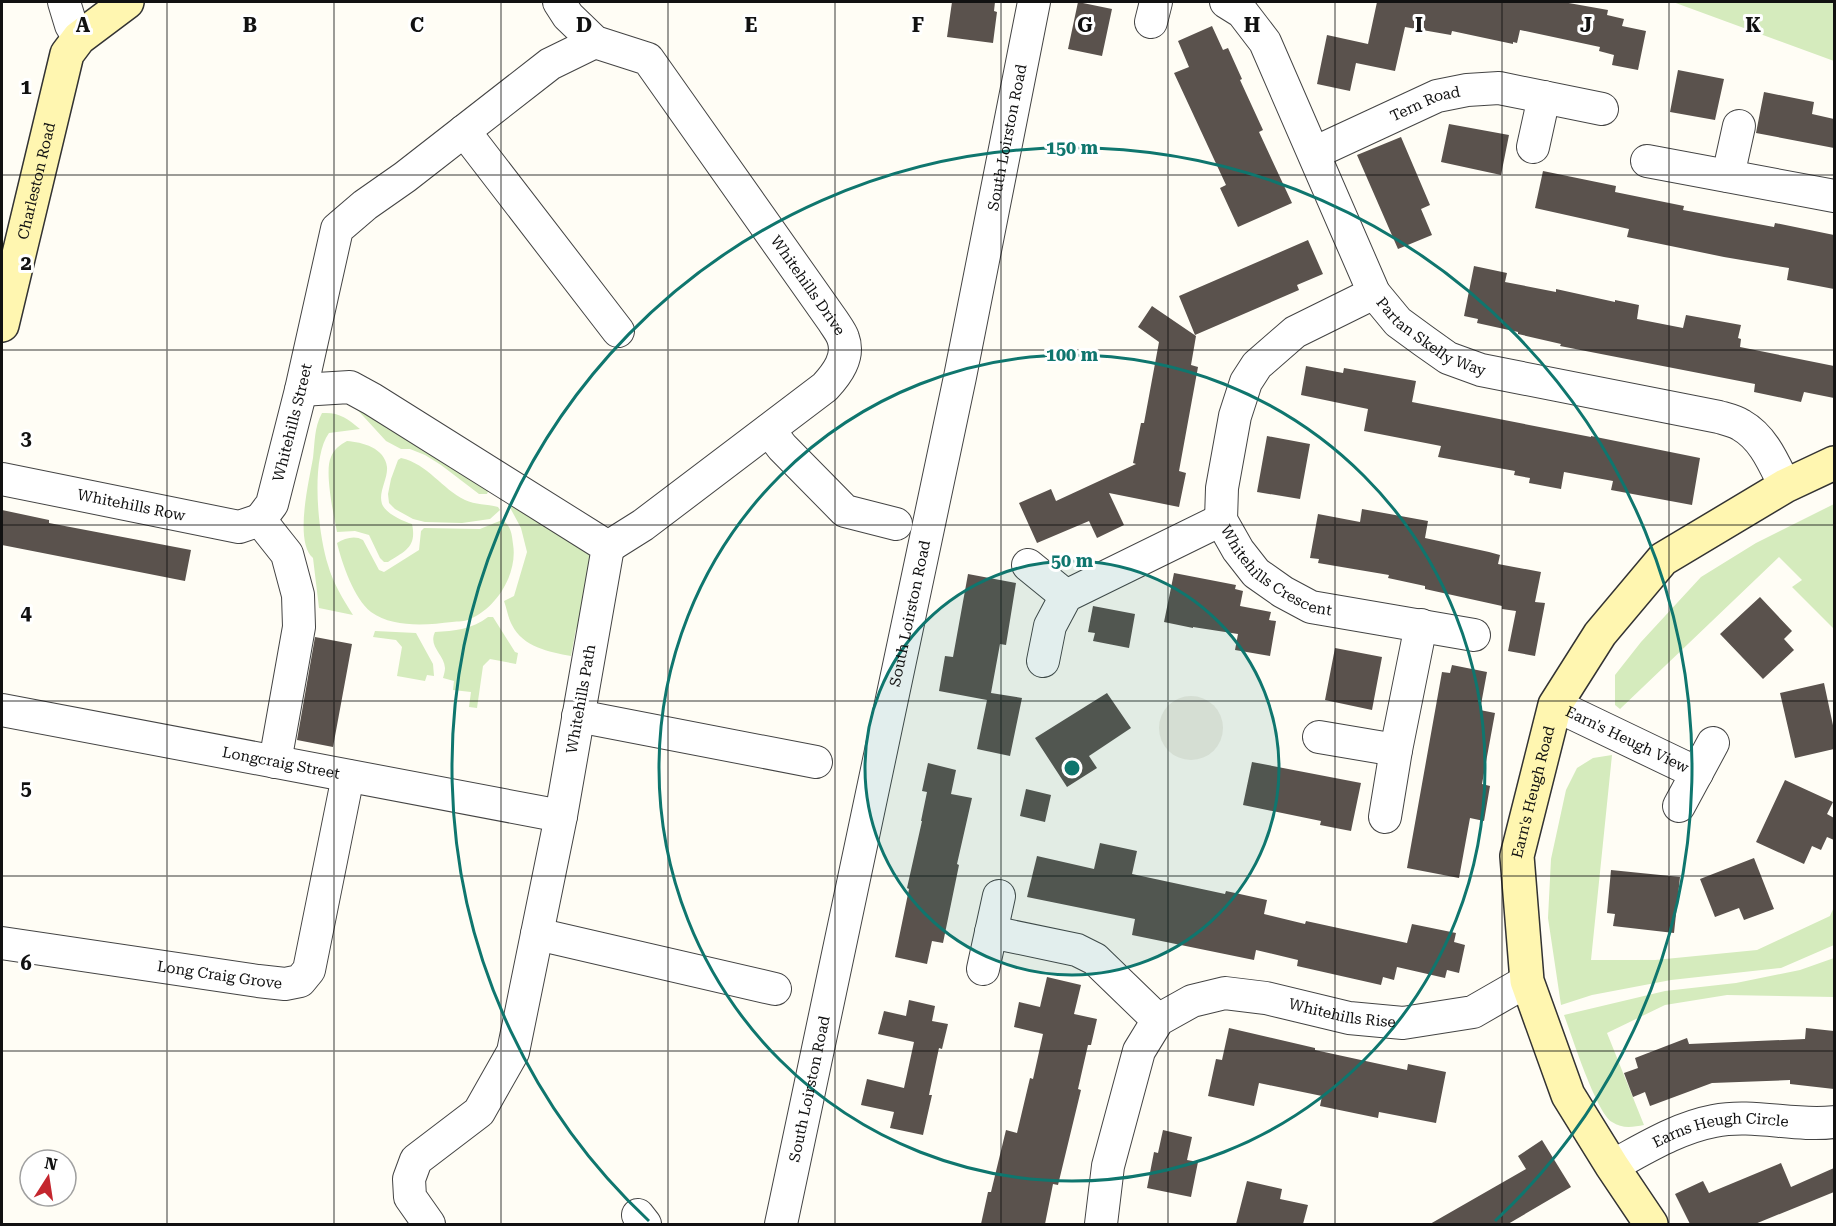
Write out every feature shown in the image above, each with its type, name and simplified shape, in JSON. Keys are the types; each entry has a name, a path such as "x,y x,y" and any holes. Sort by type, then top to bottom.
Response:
{"street":[{"path":"64,2 71,25 79,38 127,2"},
{"name":"Whitehills Drive","path":"559,2 568,16 594,42 648,59 833,321 844,340 844,358 837,374 825,387 643,525 608,547"},
{"name":"South Loirston Road","path":"782,1224 957,389 1034,2"},
{"name":"Partan Skelly Way","path":"1226,2 1242,12 1265,42 1374,293 1398,322 1448,358 1481,370 1719,417 1740,424 1767,450 1785,486"},
{"name":"Charleston Road","path":"2,325 67,54 79,38"},
{"name":"Whitehills Street","path":"260,520 272,504 338,229 365,205 405,177 550,64 594,42"},
{"name":"Tern Road","path":"1314,153 1437,96 1467,90 1499,88 1602,109"},
{"path":"1533,147 1544,97"},
{"path":"1728,176 1739,126"},
{"path":"464,132 618,331"},
{"path":"1647,161 1834,196"},
{"name":"Whitehills Crescent","path":"1374,293 1294,332 1257,365 1246,382 1235,416 1222,488 1221,520 1238,550 1256,573 1283,592 1311,607 1474,635"},
{"path":"301,390 350,387 608,547"},
{"path":"769,430 782,447 845,511 896,524"},
{"name":"Earn's Heugh Road","path":"1651,1224 1568,1095 1527,981 1517,856 1555,705 1600,634 1663,559 1785,486 1834,463"},
{"name":"Whitehills Row","path":"2,479 239,527 260,520"},
{"path":"260,520 287,554 298,595 299,627 275,762"},
{"path":"1043,661 1050,626 1066,596 1221,520"},
{"name":"Whitehills Path","path":"429,1224 410,1197 409,1179 416,1160 478,1112 513,1052 561,816 608,547"},
{"path":"1028,565 1066,596"},
{"path":"1385,817 1421,625"},
{"name":"Earn's Heugh View","path":"1555,705 1697,773"},
{"name":"Longcraig Street","path":"2,710 561,816"},
{"path":"578,716 816,762"},
{"path":"1319,737 1396,750"},
{"name":"Earn's Heugh View","path":"1679,806 1713,743"},
{"name":"Long Craig Grove","path":"2,943 258,981 285,984 300,981 309,970 348,776"},
{"path":"983,969 999,896"},
{"path":"991,932 1077,950 1095,959 1158,1020"},
{"path":"537,934 776,989"},
{"name":"Whitehills Rise","path":"1101,1224 1108,1166 1139,1051 1158,1020 1192,1001 1226,993 1266,998 1349,1018 1403,1023 1473,1012 1527,981"},
{"name":"Earns Heugh Circle","path":"1612,1166 1679,1131 1715,1120 1752,1119 1820,1124 1834,1122"}],"green space":[{"path":"1673,2 1834,2 1834,61"},
{"path":"353,405 376,408 386,428 491,484 487,494 479,494 425,455 410,449 401,449 386,441"},
{"path":"322,413 342,416 360,429 329,433 319,460 318,478 319,516 324,551 335,585 353,615 319,608 313,558 307,550 304,539 306,496 316,430"},
{"path":"347,441 372,447 382,455 387,467 381,495 382,504 391,514 412,524 411,543 388,562 380,558 369,535 355,531 337,532 330,494 329,464 334,452"},
{"path":"401,458 427,471 465,500 498,507 500,510 490,519 462,523 425,522 413,519 389,503 391,479 398,460"},
{"path":"507,502 587,545 595,565 586,625 576,629 571,656 537,647 523,639 511,622 504,601 514,596 527,552 521,528"},
{"path":"1834,504 1834,629 1792,587 1802,580 1779,557 1620,709 1615,705 1615,675 1641,642 1701,577 1756,543"},
{"path":"502,520 509,527 513,541 514,555 509,578 489,607 464,621 410,624 389,621 371,612 354,590 337,543 350,538 363,540 379,570 384,572 419,550 421,531 424,528 480,529"},
{"path":"488,617 493,617 515,652 518,653 516,664 490,659 483,666 477,708 469,707 471,692 453,690 454,681 443,678 444,663 433,642 433,637 435,632 470,627"},
{"path":"375,631 416,633 433,664 434,676 427,675 425,681 397,676 402,647 396,640 373,637"},
{"path":"1612,755 1591,960 1655,960 1757,950 1830,916 1834,907 1834,945 1781,968 1671,980 1592,995 1561,1005 1548,918 1551,859 1566,790 1577,768 1593,758"},
{"path":"1834,958 1834,997 1727,995 1665,1005 1607,1033 1644,1125 1620,1126 1606,1115 1592,1089 1564,1015 1665,991 1736,983 1800,970"}],"shaded area":[{"path":"1185,696 1197,696 1214,705 1221,716 1223,728 1221,740 1214,751 1197,760 1185,760 1173,755 1164,746 1159,734 1159,722 1164,710 1173,701"}],"building":[{"path":"952,2 995,2 994,11 997,12 993,43 947,37"},
{"path":"1078,2 1112,9 1102,56 1068,49"},
{"path":"1377,2 1563,2 1608,10 1607,15 1624,19 1622,26 1646,31 1638,70 1612,65 1614,55 1599,51 1600,47 1520,30 1517,43 1513,42 1513,44 1452,31 1451,35 1405,27 1395,71 1356,63 1350,91 1317,84 1327,35 1368,44"},
{"path":"1212,26 1223,50 1228,48 1263,130 1259,132 1292,203 1238,227 1220,188 1226,185 1174,73 1189,67 1178,41"},
{"path":"1678,70 1724,79 1715,120 1670,112"},
{"path":"1764,92 1814,102 1812,114 1834,119 1834,148 1756,133"},
{"path":"1449,124 1509,135 1501,175 1441,162"},
{"path":"1401,137 1430,205 1421,209 1432,235 1398,249 1357,155"},
{"path":"1543,171 1616,186 1615,192 1684,206 1683,210 1774,227 1775,223 1834,235 1834,289 1787,280 1789,268 1627,237 1629,229 1535,208"},
{"path":"1308,240 1323,274 1297,285 1299,290 1195,335 1179,296"},
{"path":"1474,266 1507,273 1505,282 1639,305 1637,319 1683,328 1686,315 1741,325 1738,338 1741,339 1740,347 1834,366 1834,398 1804,392 1801,402 1754,392 1755,384 1560,346 1561,344 1518,334 1518,332 1477,323 1478,319 1464,316"},
{"path":"1152,306 1196,336 1191,365 1198,367 1179,471 1186,473 1179,507 1109,493 1124,525 1097,538 1089,521 1037,543 1019,503 1051,489 1056,501 1136,464 1133,463 1141,423 1144,423 1159,342 1138,327"},
{"path":"1306,366 1343,373 1344,368 1416,381 1412,402 1700,458 1692,505 1611,490 1613,481 1564,472 1561,489 1529,483 1530,478 1514,475 1515,471 1438,457 1441,446 1364,431 1368,409 1301,395"},
{"path":"1267,436 1310,444 1300,499 1257,492"},
{"path":"1362,509 1428,521 1425,538 1500,555 1498,564 1541,572 1535,602 1545,603 1535,656 1508,651 1516,611 1425,589 1425,586 1388,578 1389,575 1318,563 1319,559 1310,558 1318,514 1360,522"},
{"path":"2,510 49,520 49,523 191,550 185,581 2,545"},
{"path":"1174,573 1236,585 1235,589 1243,591 1240,606 1271,612 1269,620 1276,621 1270,656 1235,650 1238,634 1164,622"},
{"path":"968,574 1016,583 1006,645 1000,644 991,693 1022,698 1010,756 977,749 987,700 939,691 945,656 953,657"},
{"path":"1760,597 1792,631 1784,639 1794,650 1763,679 1720,634"},
{"path":"1093,606 1135,614 1129,648 1093,641 1095,633 1088,632"},
{"path":"315,637 352,644 333,747 297,740"},
{"path":"1335,648 1382,657 1372,710 1325,700"},
{"path":"1452,665 1487,672 1480,710 1495,713 1482,784 1490,786 1484,821 1470,818 1459,878 1407,868 1442,672 1450,673"},
{"path":"1824,683 1834,730 1834,749 1795,758 1780,693"},
{"path":"1107,693 1131,728 1089,756 1097,768 1067,787 1035,738"},
{"path":"1252,762 1361,783 1351,831 1320,825 1321,821 1243,805"},
{"path":"928,763 956,770 951,794 972,798 943,943 932,941 927,964 895,957 927,792 922,791"},
{"path":"1785,780 1833,802 1827,814 1834,818 1834,840 1827,837 1821,850 1812,846 1804,864 1756,842"},
{"path":"1026,789 1051,795 1045,822 1020,816"},
{"path":"1100,843 1137,851 1132,874 1225,894 1226,891 1267,900 1264,914 1407,943 1412,924 1456,933 1454,942 1465,945 1459,973 1447,970 1445,978 1397,967 1394,980 1383,977 1381,985 1297,966 1298,960 1256,950 1254,960 1132,935 1135,919 1027,897 1037,856 1094,869"},
{"path":"1754,858 1774,909 1744,920 1739,908 1715,917 1700,879"},
{"path":"1611,870 1680,877 1674,933 1613,926 1615,914 1607,913"},
{"path":"1047,977 1081,985 1074,1014 1097,1019 1091,1045 1088,1045 1078,1089 1081,1090 1058,1185 1053,1184 1045,1224 981,1224 1006,1130 1017,1133 1043,1034 1014,1027 1019,1002 1040,1007"},
{"path":"909,1000 935,1006 932,1021 948,1024 942,1049 939,1048 923,1135 890,1128 894,1112 861,1105 867,1079 904,1088 914,1042 878,1034 884,1011 906,1016"},
{"path":"1229,1028 1407,1070 1408,1064 1446,1072 1436,1123 1379,1112 1378,1118 1320,1106 1322,1096 1259,1083 1254,1106 1208,1096 1216,1059 1222,1060"},
{"path":"1806,1028 1834,1031 1834,1089 1790,1084 1790,1080 1712,1083 1650,1106 1645,1092 1633,1097 1624,1073 1638,1068 1635,1058 1687,1038 1689,1044 1805,1039"},
{"path":"1163,1130 1192,1137 1187,1160 1198,1162 1191,1197 1147,1188 1154,1152 1158,1153"},
{"path":"1542,1140 1571,1187 1508,1224 1430,1224 1526,1169 1518,1156"},
{"path":"1781,1163 1791,1187 1834,1168 1834,1192 1755,1224 1690,1224 1675,1194 1703,1181 1709,1193"},
{"path":"1247,1181 1282,1189 1280,1199 1308,1205 1303,1224 1236,1224"}]}
